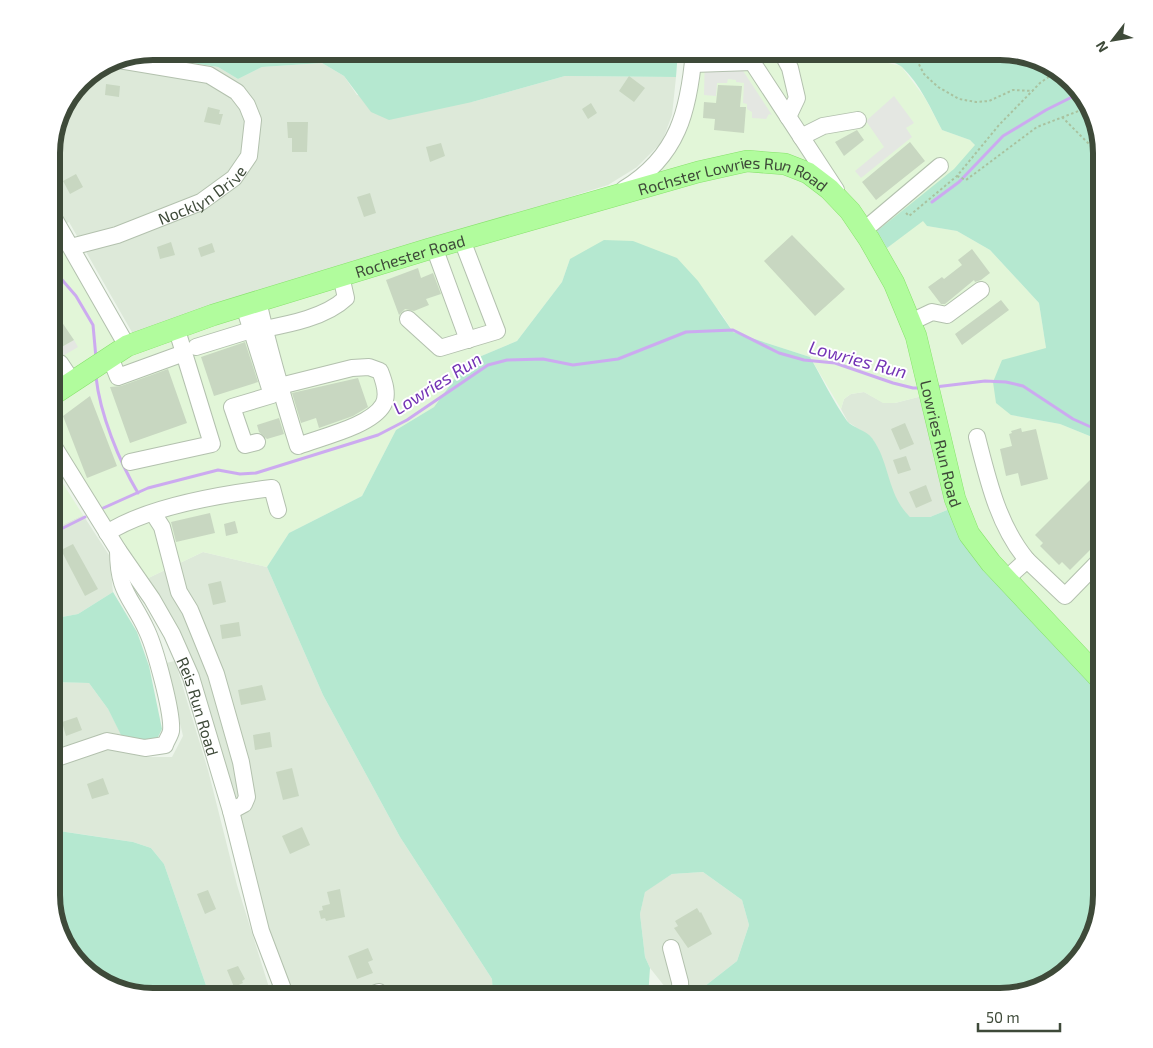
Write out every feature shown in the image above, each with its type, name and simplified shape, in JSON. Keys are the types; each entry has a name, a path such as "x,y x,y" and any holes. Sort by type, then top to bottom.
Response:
{"main road":[{"name":"Rochster Lowries Run Road","path":"606,200 735,163 773,162 797,168 813,176 829,189 850,211"},
{"name":"Rochester Road","path":"60,390 107,359 176,327 434,247 606,200"},
{"name":"Lowries Run Road","path":"850,211 894,283 911,322 922,357 948,475 961,517 975,543 1006,579 1093,671"}],"street":[{"name":"Rochester Road","path":"606,200 646,174 674,140 684,118 689,97 693,60"},
{"name":"Lowries Run Road","path":"752,60 850,211"},
{"path":"786,60 790,68 797,98 788,117"},
{"name":"Nocklyn Drive","path":"71,247 117,235 201,202 234,178 248,156 253,120 247,105 237,92 209,76 132,62"},
{"path":"801,137 823,126 858,120"},
{"path":"863,231 940,166"},
{"path":"60,228 71,247 107,359 118,377 190,350 258,329 286,325 337,306 346,298 341,276"},
{"path":"408,319 440,348 497,331 462,240"},
{"path":"434,247 468,340"},
{"path":"911,322 932,312 947,315 981,290"},
{"path":"251,303 272,395 232,407 245,445 257,442"},
{"path":"130,462 212,444 190,350 176,327"},
{"path":"258,329 280,386 298,446 372,418 384,403 386,387 380,371 369,367 352,368 280,386"},
{"path":"60,363 72,381"},
{"path":"977,437 993,500 1019,550 1027,560 1065,596 1093,567"},
{"name":"Reis Run Road","path":"60,466 152,600 172,634 190,677 231,811 261,931 283,988"},
{"path":"107,533 160,510 272,488 278,510"},
{"path":"153,513 162,527 179,592 190,610 216,674 233,729 247,797 244,804 231,811"},
{"path":"60,757 107,741 145,748 165,746 171,732 167,704 147,631 130,602 118,572 118,550"},
{"path":"1006,579 1027,560"},
{"path":"671,948 680,988"}],"path":[{"path":"917,60 924,74 938,87 959,99 983,101 1013,90 1033,91"},
{"path":"896,204 909,216 957,176 999,125 1051,76"},
{"path":"957,176 966,180 1036,127 1082,110"},
{"path":"1062,118 1093,148"}],"shaded area":[{"path":"153,60 186,60 186,62 218,67 238,79 262,67 322,63 344,76 357,95 472,102 565,76 676,77 672,115 662,142 637,167 608,185 133,334 69,222 60,227 60,147 67,117 72,106 96,79 117,67 129,63"},
{"path":"186,60 677,60 676,77 565,76 472,102 389,120 371,112 344,76 322,63 262,67 238,79 218,67 186,62"},
{"path":"692,60 875,60 901,66 925,98 942,130 970,140 985,155 917,198 927,226 957,231 990,250 1039,303 1046,348 1011,415 1060,424 1093,437 1093,671 983,553 930,394 895,403 883,403 864,392 851,394 844,399 841,409 810,357 733,332 719,310 570,259 562,282 517,341 467,362 434,407 396,430 362,496 289,533 267,567 203,552 140,582 60,456 60,227 127,346 606,200 674,140"},
{"path":"705,60 736,60 772,115 769,114 766,119 752,118 752,112 747,109 747,104 743,103 744,83 736,82 736,80 728,79 727,83 717,83 716,96 704,95"},
{"path":"882,60 1000,60 1024,63 1036,67 1057,79 1077,101 1088,123 1093,147 1093,437 1060,424 1011,415 996,403 993,382 1002,360 1046,348 1039,303 990,250 957,231 927,226 923,221 887,248 877,231 954,169 975,145 970,140 942,130 920,89 902,67"},
{"path":"894,96 914,123 906,128 912,137 861,178 855,171 884,147 866,121"},
{"path":"604,240 633,241 677,258 698,281 733,332 810,357 847,421 872,438 878,447 897,499 910,517 930,517 957,506 1093,670 1092,907 1086,931 1077,947 1057,969 1030,983 1000,988 702,988 737,961 749,925 742,900 703,872 672,874 645,892 640,914 645,957 650,968 649,988 492,988 492,979 400,837 323,695 267,567 289,533 362,496 396,430 434,407 467,362 517,341 562,282 570,259"},
{"path":"74,340 78,347 60,358 60,348"},
{"path":"864,392 884,403 895,403 930,394 957,506 930,517 910,517 902,510 894,497 878,448 871,437 848,422 841,409 844,399 851,394"},
{"path":"60,479 83,515 60,526"},
{"path":"83,515 109,555 113,592 78,614 60,617 60,526"},
{"path":"203,552 267,567 323,695 400,837 492,979 492,988 283,988 191,677 140,582"},
{"path":"113,592 137,632 149,666 162,729 157,739 139,739 121,735 108,709 89,683 60,682 60,617 78,614"},
{"path":"175,661 208,770 237,885 269,988 207,988 164,864 151,848 133,842 60,831 60,682 89,683 108,709 130,752 146,757 172,757 183,736 166,663"},
{"path":"60,831 133,842 151,848 164,864 207,988 153,988 117,981 96,969 87,961 72,942 67,931 60,901"},
{"path":"703,872 742,900 749,925 737,961 702,988 666,988 650,968 645,957 640,914 645,891 672,874"}],"building":[{"path":"629,76 645,88 634,102 619,91"},
{"path":"106,84 120,86 119,97 105,95"},
{"path":"718,85 742,86 740,107 746,107 744,133 714,130 715,119 703,118 704,102 716,103"},
{"path":"591,103 597,113 588,119 582,109"},
{"path":"208,107 220,110 219,114 223,114 220,125 204,122"},
{"path":"287,122 308,122 307,152 292,152 292,138 288,138"},
{"path":"857,130 864,140 844,156 835,142"},
{"path":"910,142 925,161 876,200 862,182"},
{"path":"441,143 445,156 430,162 426,147"},
{"path":"76,174 83,187 70,194 63,181"},
{"path":"370,193 376,213 364,217 357,197"},
{"path":"792,235 845,289 815,316 764,261"},
{"path":"171,242 175,255 160,259 157,247"},
{"path":"212,243 215,252 201,257 198,248"},
{"path":"972,249 990,273 981,280 975,282 974,280 945,304 941,304 928,287 942,277 944,279 962,265 958,260"},
{"path":"418,268 421,278 433,273 441,294 426,299 429,305 414,311 405,309 399,315 386,280"},
{"path":"1001,300 1009,310 962,345 955,334"},
{"path":"60,319 74,340 60,348"},
{"path":"245,342 258,382 214,396 201,357"},
{"path":"168,369 187,423 130,443 110,387 121,386"},
{"path":"358,378 368,407 353,416 319,428 316,418 301,423 292,393"},
{"path":"90,396 117,466 87,478 63,416"},
{"path":"279,418 284,434 267,439 259,432 257,425"},
{"path":"905,423 914,444 900,450 891,429"},
{"path":"1021,428 1022,432 1036,429 1048,479 1021,486 1018,473 1006,476 1000,449 1012,446 1009,434 1012,433 1011,431"},
{"path":"906,456 911,470 898,474 893,460"},
{"path":"1093,477 1093,547 1070,570 1062,562 1059,565 1040,546 1043,543 1035,535"},
{"path":"926,485 932,501 916,508 909,492"},
{"path":"210,513 215,533 176,542 171,522"},
{"path":"235,521 238,533 226,536 224,524"},
{"path":"73,544 98,589 85,596 61,550"},
{"path":"221,581 226,602 213,605 208,584"},
{"path":"239,622 241,636 222,639 220,625"},
{"path":"262,685 266,700 241,705 238,690"},
{"path":"77,717 82,730 66,736 62,722"},
{"path":"270,732 272,747 255,750 253,735"},
{"path":"292,768 299,796 283,800 276,772"},
{"path":"103,778 109,794 92,799 87,784"},
{"path":"302,827 310,845 290,854 282,836"},
{"path":"340,889 345,917 326,921 325,918 321,919 319,911 323,910 322,906 330,904 327,892"},
{"path":"208,890 216,909 205,914 197,894"},
{"path":"697,908 712,934 688,948 674,928 678,926 675,921"},
{"path":"368,948 373,960 368,962 373,973 357,979 348,956"},
{"path":"238,966 245,979 242,981 243,983 234,987 227,970"}],"waterway":[{"path":"932,202 959,182 1003,136 1046,110 1074,96"},
{"path":"60,277 76,296 93,325 96,358"},
{"name":"Lowries Run","path":"101,509 148,488 218,470 240,474 256,473 378,435 407,420 488,365 507,360 543,359 573,365 618,359 686,332 733,330 779,353 804,360 835,363 893,383 921,388"},
{"path":"96,377 111,437 138,493"},
{"name":"Lowries Run","path":"935,387 985,381 1006,382 1023,386 1073,419 1093,428"},
{"name":"Lowries Run","path":"60,530 85,517"}]}
